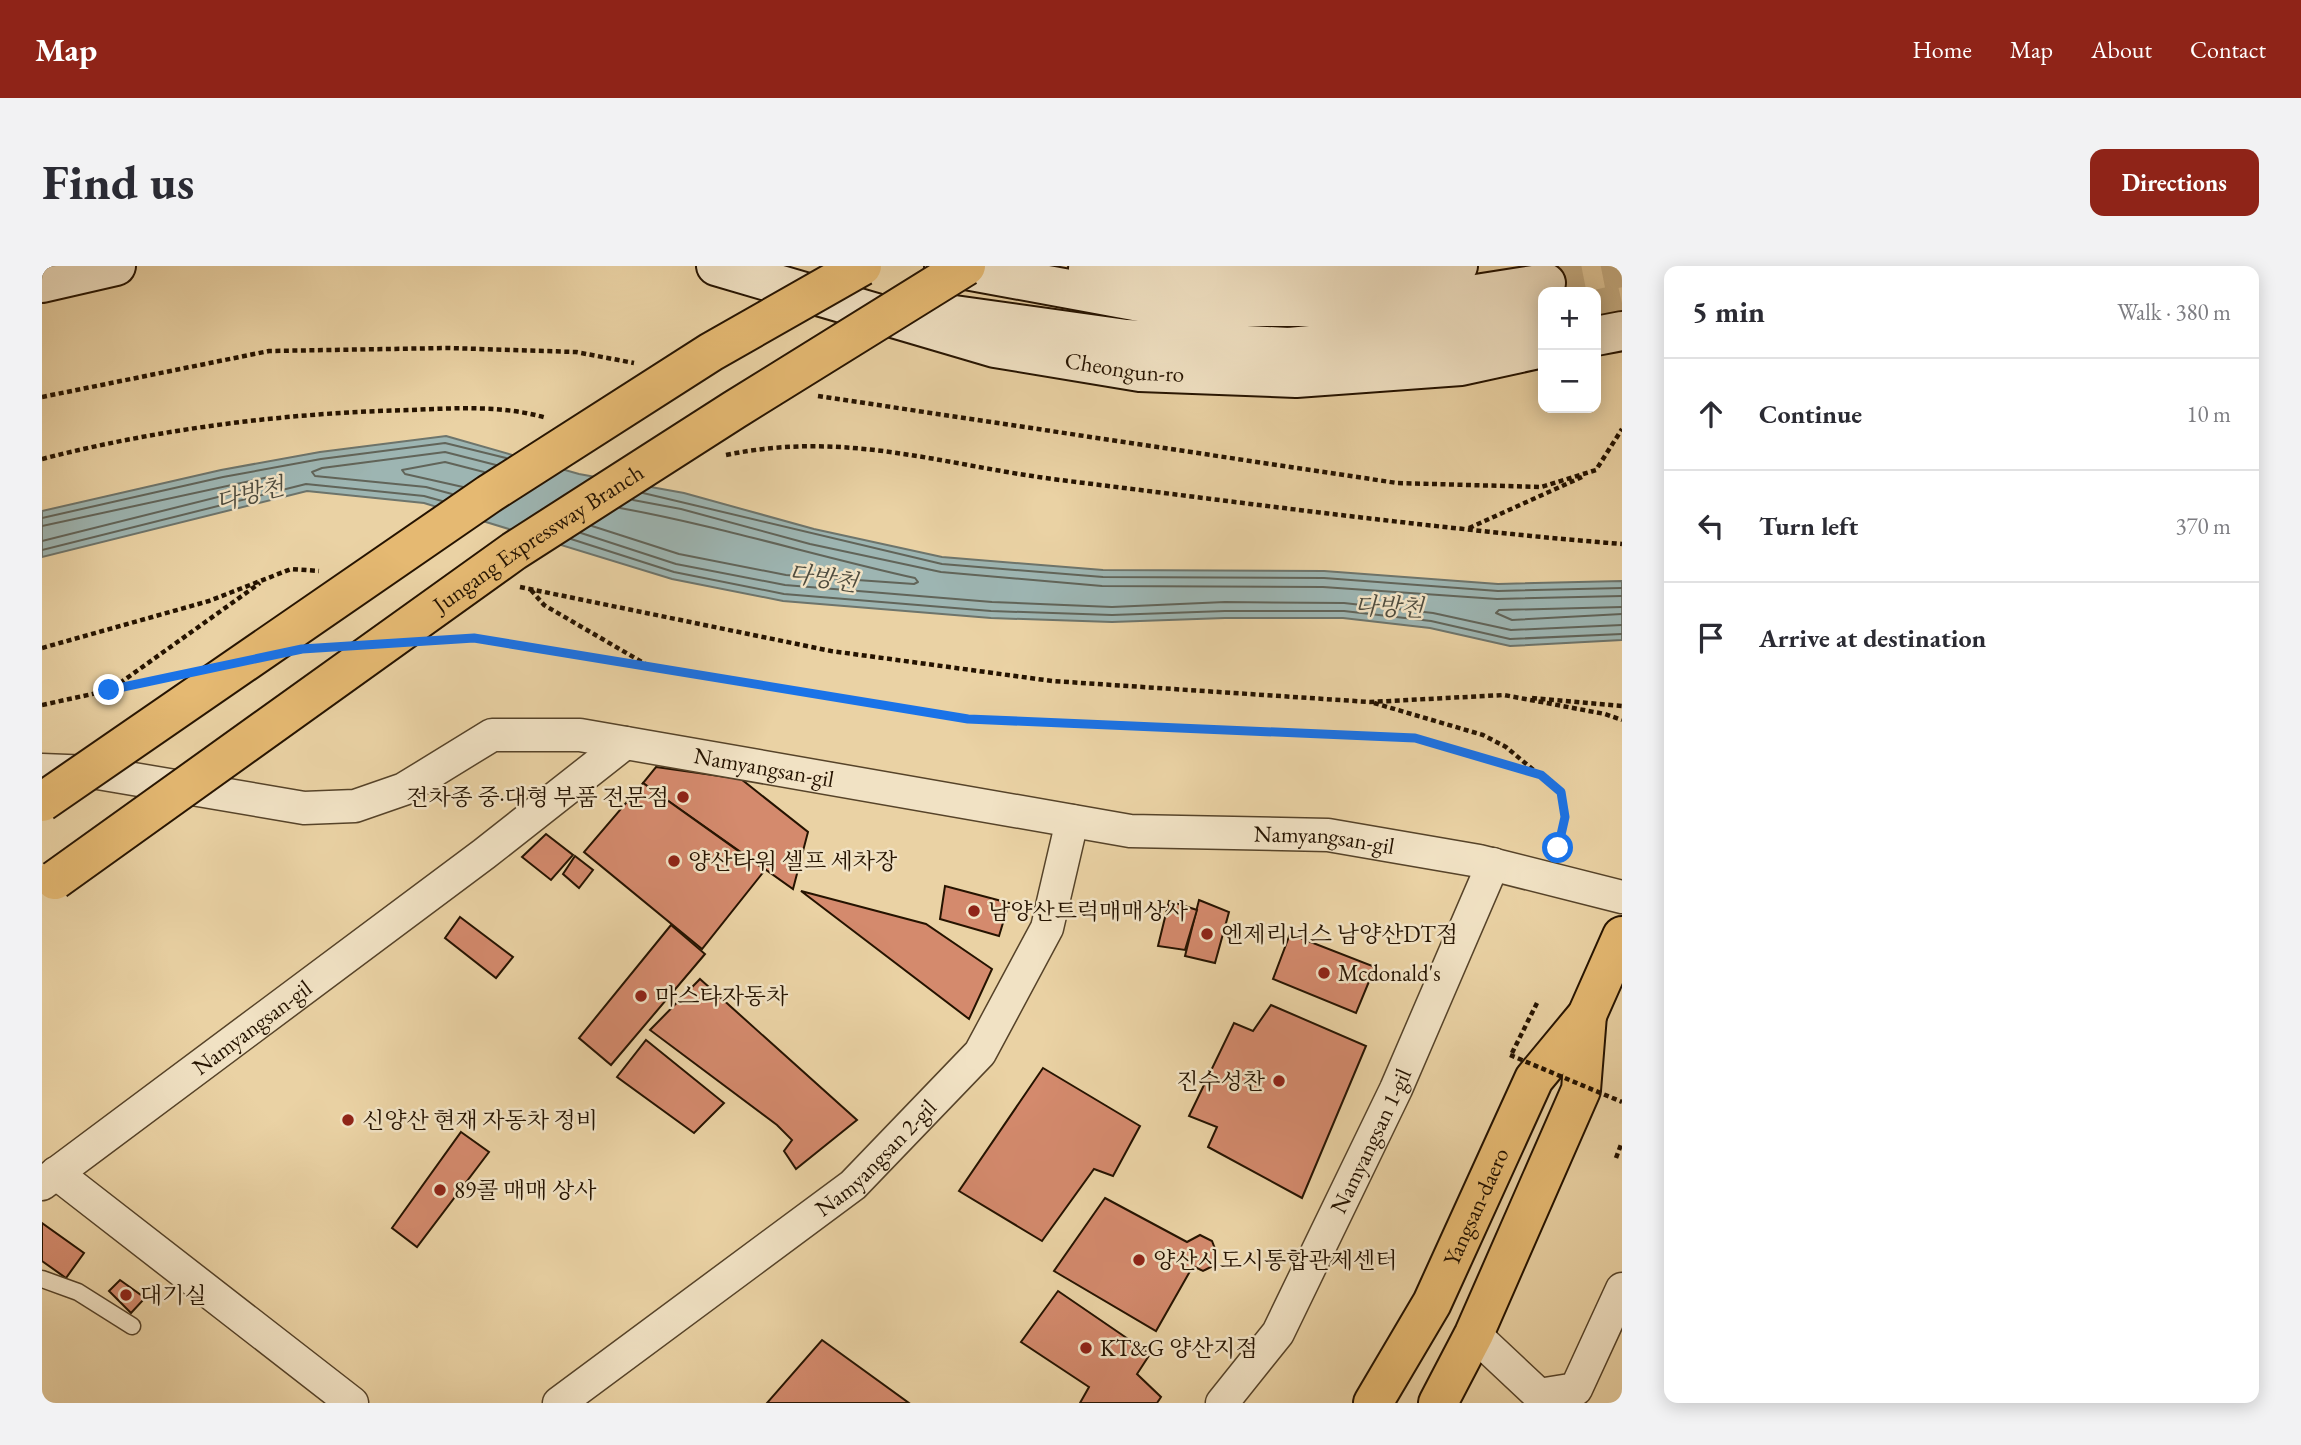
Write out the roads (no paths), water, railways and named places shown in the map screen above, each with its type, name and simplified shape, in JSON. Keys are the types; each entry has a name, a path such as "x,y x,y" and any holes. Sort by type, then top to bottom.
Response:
{"main road":[{"path":"42,283 116,266"},
{"name":"Cheongun-ro","path":"716,266 995,348 1140,372 1296,378 1461,366 1538,349"},
{"name":"Cheongun-ro","path":"726,266 939,313 1126,339 1289,347 1420,335 1538,303"},
{"path":"42,802 489,494 711,352 862,266"},
{"name":"Cheongun-ro","path":"944,266 1167,307 1393,307 1538,301"},
{"name":"Jungang Expressway Branch","path":"55,880 514,551 966,266"},
{"path":"1061,266 1232,285 1408,276 1458,266"},
{"path":"1601,335 1622,331"},
{"path":"1601,356 1622,355"},
{"path":"1461,366 1538,365"},
{"name":"Yangsan-daero","path":"1373,1403 1432,1303 1534,1079 1587,1015 1622,936"},
{"name":"Yangsan-daero","path":"1438,1403 1474,1334 1581,1090 1587,1015"}],"street":[{"path":"42,770 92,772 304,808 355,806 404,789 492,735 580,735 625,743"},
{"name":"Namyangsan-gil","path":"49,1179 484,854 625,743 1130,831 1328,835 1493,864 1622,897"},
{"name":"Namyangsan 2-gil","path":"559,1403 853,1185 980,1053 1047,928 1072,821"},
{"name":"Namyangsan 1-gil","path":"1222,1403 1278,1333 1396,1089 1493,864"},
{"path":"49,1179 352,1403"},
{"path":"1474,1334 1539,1399 1576,1389 1622,1289"}],"lane":[{"path":"42,1279 78,1292 132,1326"}],"water":[{"name":"다방천","path":"446,436 579,474 684,493 814,529 942,557 1103,570 1324,571 1498,584 1622,581 1622,640 1510,646 1430,628 1343,618 1112,622 991,618 783,601 672,579 424,503 307,491 42,557 42,511 221,470 320,452"}],"tunnel":[{"path":"1546,283 1622,268"},
{"path":"1601,308 1622,303"}],"place":[{"name":"전차종 중·대형 부품 전문점","path":"683,797"},
{"name":"양산타워 셀프 세차장","path":"674,861"},
{"name":"남양산트럭매매상사","path":"974,911"},
{"name":"엔제리너스 남양산DT점","path":"1207,934"},
{"name":"Mcdonald's","path":"1324,973"},
{"name":"마스타자동차","path":"641,996"},
{"name":"진수성찬","path":"1279,1081"},
{"name":"신양산 현재 자동차 정비","path":"348,1120"},
{"name":"89콜 매매 상사","path":"440,1190"},
{"name":"양산시도시통합관제센터","path":"1139,1260"},
{"name":"대기실","path":"126,1295"},
{"name":"KT&G 양산지점","path":"1086,1348"}]}
